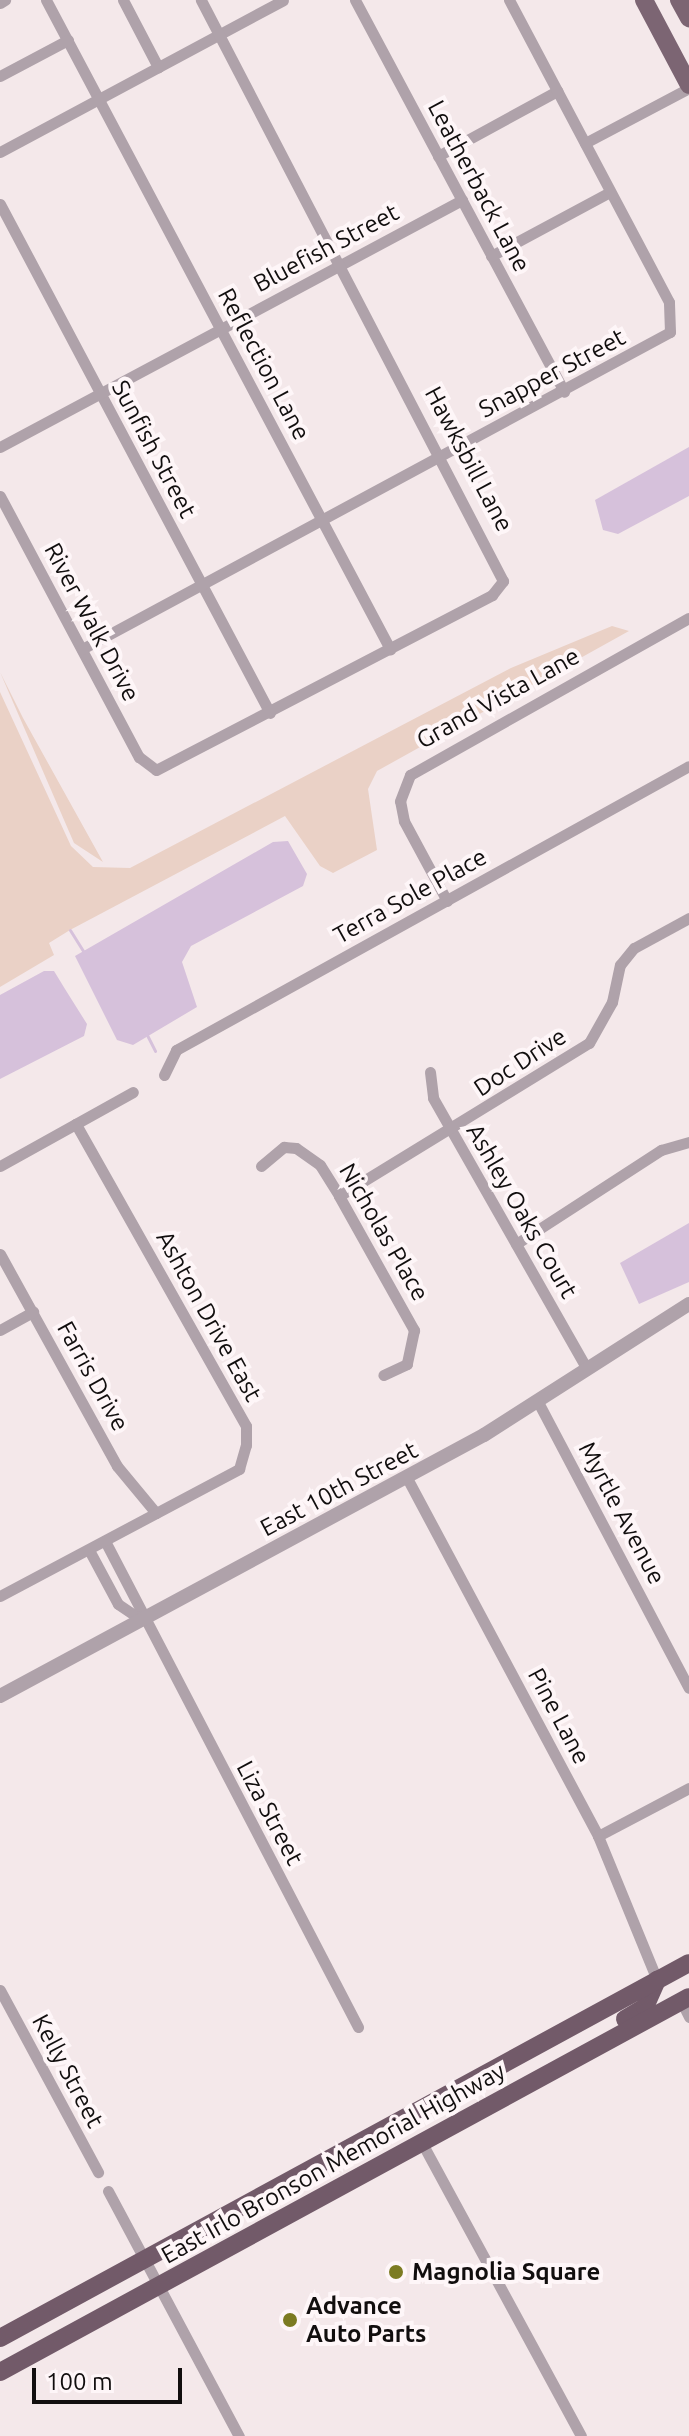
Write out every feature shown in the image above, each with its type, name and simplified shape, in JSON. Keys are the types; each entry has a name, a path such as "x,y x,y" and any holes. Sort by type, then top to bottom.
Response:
{"highway":[{"name":"East Irlo Bronson Memorial Highway","path":"0,2338 689,1963"},
{"path":"483,2109 489,2093 645,2007 657,1980"},
{"path":"422,2143 436,2112 608,2018 612,2005"},
{"name":"East Irlo Bronson Memorial Highway","path":"0,2372 483,2109 686,2005"}],"main road":[{"path":"644,0 689,86"},
{"path":"679,0 689,18"}],"street":[{"name":"Reflection Lane","path":"46,0 390,649"},
{"path":"123,0 158,67"},
{"name":"Hawksbill Lane","path":"147,767 168,768 492,595 503,581 443,457 201,0"},
{"path":"0,152 283,0"},
{"name":"Leatherback Lane","path":"355,0 564,392"},
{"name":"Snapper Street","path":"82,649 663,338 674,324 610,192 509,0"},
{"path":"0,76 68,40"},
{"path":"585,143 689,86"},
{"path":"438,156 557,91"},
{"path":"491,256 610,192"},
{"name":"Bluefish Street","path":"0,447 462,200"},
{"name":"Sunfish Street","path":"0,204 270,713"},
{"name":"River Walk Drive","path":"0,496 147,767"},
{"name":"Grand Vista Lane","path":"447,901 404,821 400,801 410,775 689,618"},
{"name":"Terra Sole Place","path":"164,1075 176,1050 689,766"},
{"name":"Doc Drive","path":"339,1196 452,1133 589,1043 608,1012 620,965 634,948 689,918"},
{"name":"Ashley Oaks Court","path":"430,1072 433,1098 587,1369"},
{"path":"0,1166 133,1092"},
{"name":"Ashton Drive East","path":"0,1596 239,1469 246,1426 76,1124"},
{"path":"516,1244 661,1150 689,1142"},
{"name":"Nicholas Place","path":"261,1166 284,1147 296,1148 320,1165 339,1196 414,1330 407,1364 383,1375"},
{"name":"Farris Drive","path":"0,1254 117,1466 156,1513"},
{"name":"East 10th Street","path":"0,1696 407,1478 538,1402 689,1304"},
{"path":"0,1330 33,1312"},
{"name":"Myrtle Avenue","path":"538,1402 689,1688"},
{"name":"Pine Lane","path":"407,1478 598,1836 657,1980"},
{"name":"Liza Street","path":"105,1541 142,1620 358,2027"},
{"path":"89,1550 118,1604 142,1620"},
{"path":"598,1836 689,1788"},
{"name":"Kelly Street","path":"0,1990 98,2172"},
{"path":"422,2143 581,2436"},
{"path":"108,2191 239,2436"}],"shaded area":[{"path":"689,447 689,496 618,534 603,530 595,500"},
{"path":"612,626 629,631 377,771 368,789 377,850 333,873 320,866 285,816 70,930 49,943 54,955 0,987 0,692 71,846 93,867 130,868 511,668"},
{"path":"0,672 23,718 103,862 74,843"},
{"path":"288,841 307,874 303,886 191,946 182,962 197,1007 133,1045 117,1040 75,956 273,842"},
{"path":"44,971 54,971 87,1024 84,1036 0,1079 0,995"},
{"path":"689,1223 689,1282 639,1304 620,1263"}],"waterway":[{"path":"70,930 84,952"},
{"path":"146,1033 155,1051"}],"place":[{"name":"Magnolia Square","path":"396,2272"},
{"name":"Advance Auto Parts","path":"290,2320"}]}
